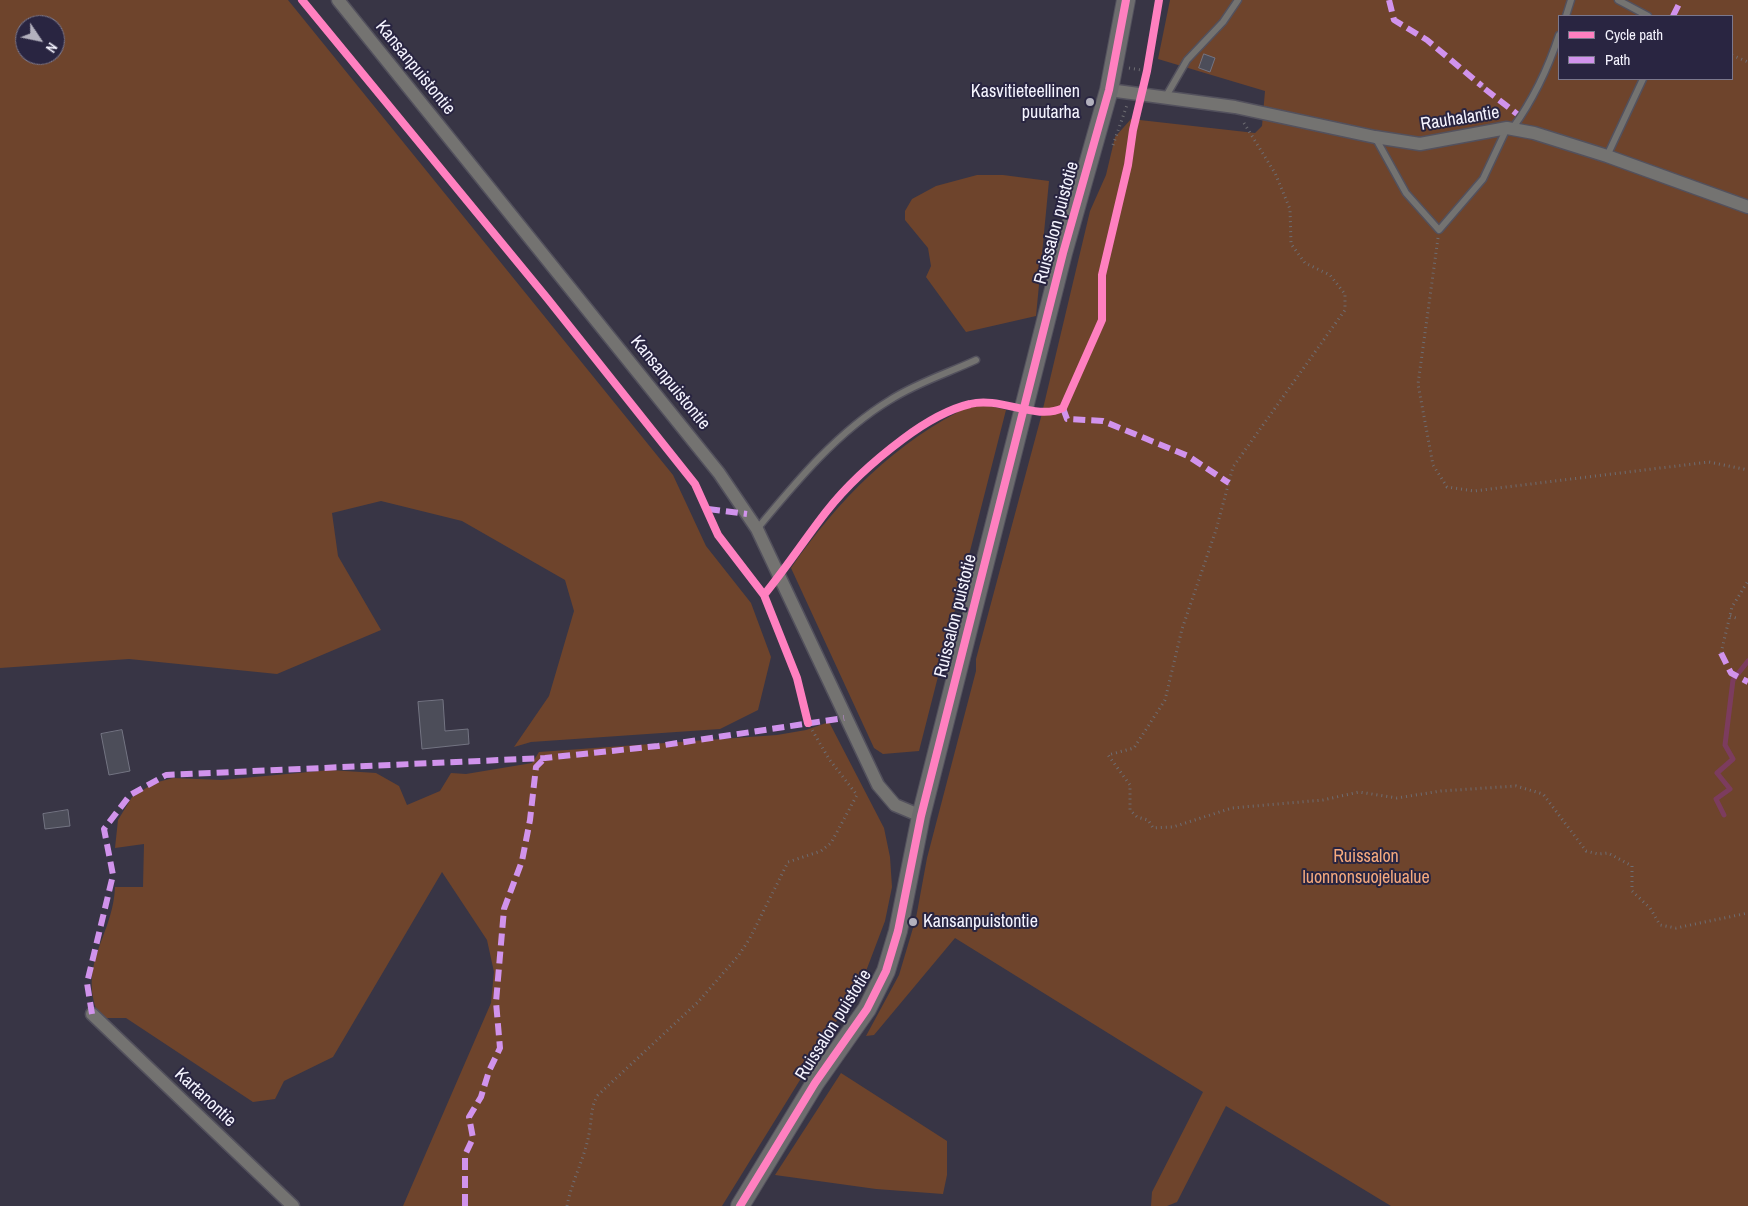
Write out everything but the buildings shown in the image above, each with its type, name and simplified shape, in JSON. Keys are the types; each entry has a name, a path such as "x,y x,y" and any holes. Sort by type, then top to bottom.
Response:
{"street":[{"name":"Kansanpuistontie","path":"338,0 719,472 757,530 878,785 895,805 921,816"},
{"name":"Ruissalon puistotie","path":"740,1206 815,1082 867,1009 886,972 898,931 921,816 1063,253 1109,90 1126,0"},
{"name":"Rauhalantie","path":"1109,90 1235,108 1374,138 1420,144 1510,128 1534,132 1748,207"},
{"name":"Kartanontie","path":"92,1014 293,1206"}],"lane":[{"path":"1165,98 1187,60 1223,22 1238,0"},
{"path":"1566,15 1571,0"},
{"path":"1618,0 1646,15"},
{"path":"1374,138 1406,193 1438,230 1483,179 1510,128 1530,104 1552,58 1558,38"},
{"path":"1607,156 1643,80"},
{"path":"757,530 796,482 852,425 891,399 976,360"}],"path":[{"path":"1733,56 1748,62"},
{"path":"1114,145 1148,72 1149,62"},
{"path":"1127,67 1148,72"},
{"path":"1482,86 1485,89"},
{"path":"1235,108 1275,173 1290,209 1291,244 1305,263 1330,275 1345,294 1345,310 1233,467 1216,530 1182,629 1165,700 1134,748 1108,754 1130,785 1130,810 1137,817 1148,820 1153,828 1173,827 1232,808 1323,800 1359,792 1397,798 1441,791 1516,786 1542,794 1586,851 1598,854 1608,853 1632,866 1632,891 1650,908 1660,925 1676,928 1748,913"},
{"path":"1438,230 1418,384 1433,465 1447,486 1474,492 1709,462 1748,470"},
{"path":"1721,653 1732,606 1748,581"},
{"path":"1730,616 1740,619"},
{"path":"567,1206 568,1196 583,1161 590,1128 592,1104 598,1095 698,1002 750,938 788,862 821,851 831,843 857,795 829,758 808,723 806,714"}],"green space":[{"path":"0,0 288,0 673,475 706,546 751,603 771,657 758,710 720,729 531,742 514,747 549,696 574,611 565,580 462,521 381,501 332,513 338,556 381,630 277,674 129,659 0,668"},
{"name":"Ruissalon luonnonsuojelualue","path":"1170,0 1748,0 1748,1206 1391,1206 1226,1106 1177,1202 1167,1206 1151,1206 1152,1192 1203,1092 955,938 874,1035 866,1036 899,975 916,918 927,858 976,671 976,659 1041,417 1090,211 1106,175 1115,137 1131,119 1255,133 1262,126 1265,91 1158,59"},
{"path":"977,175 1003,175 1049,181 1036,316 966,332 926,277 931,266 928,248 905,220 905,211 912,199 936,186"},
{"path":"972,405 986,405 1006,410 919,751 883,754 874,748 791,568 828,519 871,474 918,436"},
{"path":"829,722 884,828 890,857 892,887 885,921 860,987 847,1004 722,1206 403,1206 491,1003 494,972 487,940 442,872 333,1057 284,1081 275,1099 253,1102 126,1018 102,1018 98,1014 93,996 94,964 109,920 115,887 143,887 144,844 115,848 118,820 132,797 154,783 173,778 222,780 330,770 376,773 399,786 407,805 440,791 451,773 466,774 532,763 539,752 777,735 806,730"},
{"path":"841,1073 947,1141 947,1175 943,1194 876,1189 775,1175"}],"waterway":[{"path":"1724,815 1716,799 1730,789 1717,773 1733,759 1725,745 1733,680 1748,661"}],"marked path":[{"path":"1389,0 1394,20 1427,40 1482,86"},
{"path":"1674,15 1681,0"},
{"path":"1485,89 1517,114"},
{"path":"1063,408 1067,419 1103,421 1188,456 1229,483"},
{"path":"708,509 747,514"},
{"path":"1721,653 1731,673 1748,682"},
{"path":"92,1014 87,983 113,875 104,829 130,795 166,775 545,758 658,746 844,718"},
{"path":"465,1206 465,1155 473,1138 469,1117 481,1097 489,1071 500,1048 496,1002 504,909 522,861 530,820 536,767 545,758"}],"cycle path":[{"path":"302,0 547,298 695,484 718,535 764,595 797,678 808,723"},
{"path":"740,1206 815,1083 867,1009 886,971 898,931 921,816 1063,253 1109,90 1126,0"},
{"path":"764,595 843,492 882,455 926,423 952,410 982,402 1041,412 1063,408 1102,320 1102,275 1128,165 1133,130 1147,71 1159,0"}],"place":[{"name":"Kasvitieteellinen puutarha","path":"1090,102"},
{"name":"Kansanpuistontie","path":"913,922"}]}
